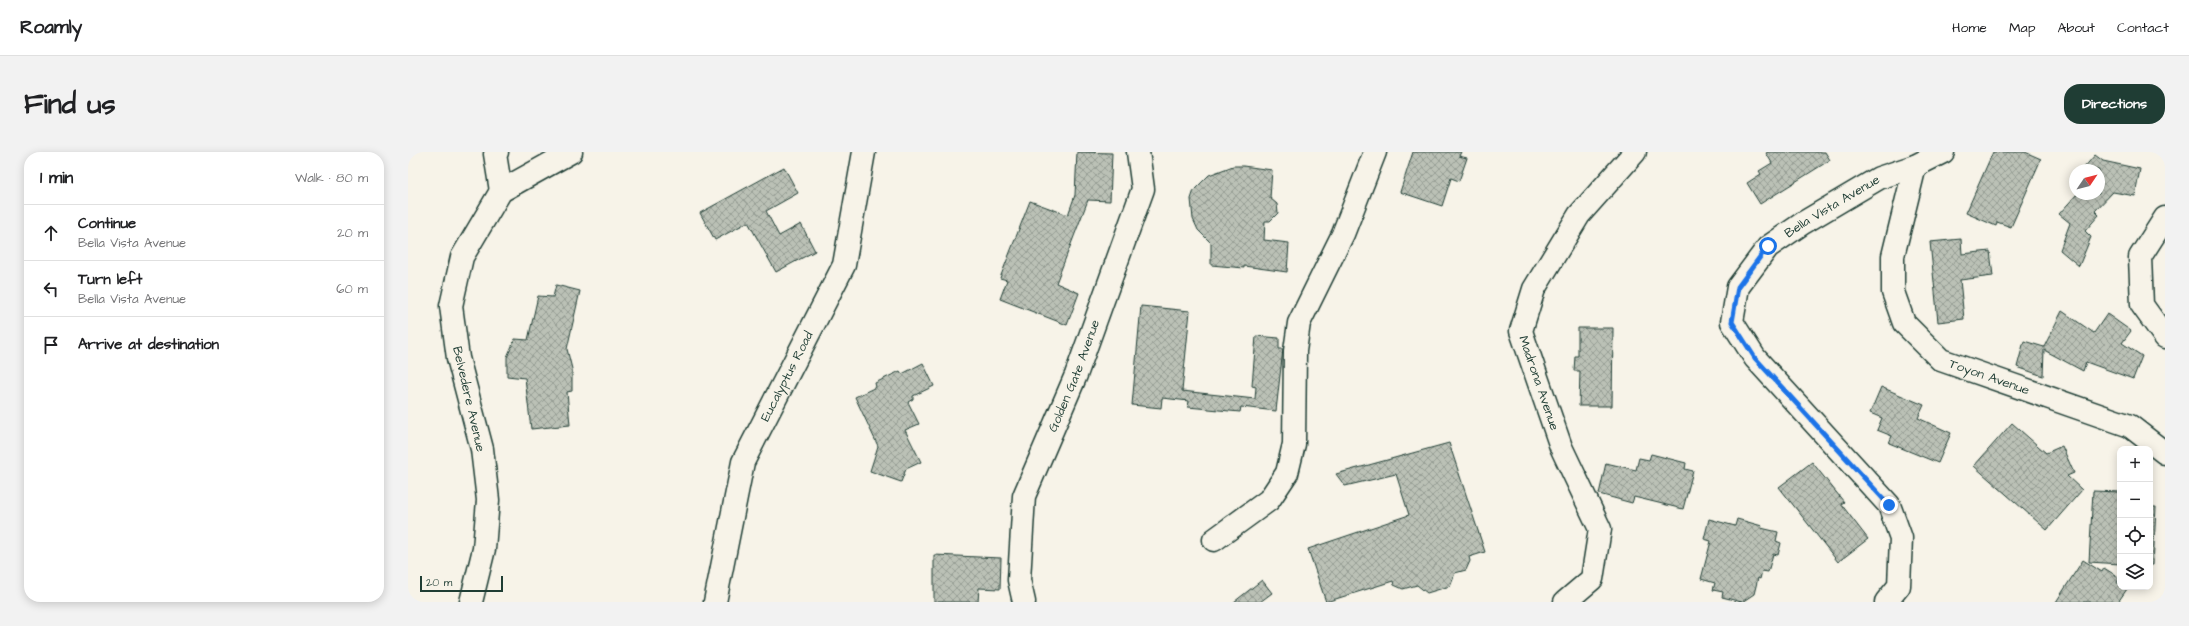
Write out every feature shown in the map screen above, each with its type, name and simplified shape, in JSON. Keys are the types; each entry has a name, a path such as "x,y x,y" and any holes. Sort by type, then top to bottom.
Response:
{"street":[{"path":"497,152 495,154 501,191 571,152"},
{"name":"Eucalyptus Road","path":"715,602 742,462 844,265 864,152"},
{"name":"Golden Gate Avenue","path":"1024,602 1019,580 1024,496 1076,374 1143,189 1138,152"},
{"name":"Madrona Avenue","path":"1565,602 1592,579 1600,529 1562,447 1521,331 1534,288 1579,215 1635,152"},
{"name":"Bella Vista Avenue","path":"1886,602 1899,586 1901,538 1889,505 1755,358 1732,322 1738,287 1768,246 1803,223 1879,178 1915,166 1943,152"},
{"path":"1214,540 1269,500 1287,473 1294,444 1295,351 1299,323 1343,234 1372,160"},
{"name":"Toyon Avenue","path":"1915,166 1893,256 1893,292 1904,323 1941,360 2130,426 2165,453"},
{"name":"Belvedere Avenue","path":"471,602 484,549 488,500 482,449 458,358 451,306 462,257 501,191"},
{"path":"2165,218 2140,257 2142,305 2165,337"}],"building":[{"path":"1077,152 1112,153 1110,201 1088,200 1056,283 1079,293 1067,325 1000,299 1007,280 1000,278 1030,201 1068,215 1075,195"},
{"path":"1413,152 1461,152 1459,156 1467,158 1459,181 1451,178 1442,206 1400,192"},
{"path":"1825,152 1830,160 1760,204 1747,183 1761,174 1759,171 1772,163 1766,153"},
{"path":"1993,152 2025,152 2041,159 2011,227 1997,222 1996,226 1966,213"},
{"path":"2095,155 2103,161 2140,169 2135,196 2113,192 2095,211 2099,215 2085,231 2091,237 2079,266 2060,250 2070,223 2059,214 2072,200 2105,200 2105,164 2087,164"},
{"path":"1233,166 1272,170 1270,198 1277,204 1278,213 1270,221 1265,221 1264,240 1289,243 1287,272 1244,266 1244,268 1211,265 1211,243 1198,230 1193,219 1191,199 1194,190 1209,175"},
{"path":"784,167 798,193 766,211 779,236 801,224 815,251 776,272 748,222 715,240 700,213"},
{"path":"1961,239 1962,254 1990,251 1993,276 1960,280 1964,319 1938,322 1930,242"},
{"path":"556,285 580,291 567,349 572,369 572,391 567,392 570,425 531,429 525,378 507,376 507,357 515,339 528,340 538,296 553,297"},
{"path":"1141,306 1190,311 1182,391 1255,399 1256,387 1252,386 1256,336 1279,338 1279,349 1283,349 1276,411 1241,407 1240,412 1188,407 1189,401 1162,398 1161,408 1132,405"},
{"path":"2062,311 2094,333 2107,314 2131,331 2122,343 2142,356 2133,379 2086,362 2083,371 2044,350 2043,376 2017,367 2024,341 2044,347"},
{"path":"1578,328 1613,328 1612,406 1579,406 1580,371 1574,371 1575,356 1578,356"},
{"path":"923,363 934,386 913,396 913,399 908,402 919,424 905,430 921,462 906,469 901,482 870,471 878,446 855,397 876,387 875,383 900,371 902,374"},
{"path":"1881,387 1924,405 1918,418 1951,433 1938,463 1889,443 1892,436 1877,430 1882,418 1870,413"},
{"path":"2012,423 2046,453 2062,446 2074,473 2067,476 2082,490 2047,530 1974,466"},
{"path":"1449,443 1485,552 1469,557 1470,561 1466,570 1455,573 1450,586 1427,593 1417,585 1403,589 1394,585 1393,581 1326,602 1308,549 1409,515 1396,474 1345,486 1336,474"},
{"path":"1651,454 1686,463 1685,469 1693,471 1683,509 1634,497 1632,503 1599,494 1606,463 1636,470 1639,458 1649,460"},
{"path":"1812,462 1844,502 1841,504 1868,539 1838,562 1779,487"},
{"path":"2093,491 2117,492 2117,564 2089,562"},
{"path":"2153,507 2156,507 2153,565"},
{"path":"1709,519 1735,526 1737,519 1762,526 1761,528 1778,532 1776,541 1781,543 1778,555 1773,554 1768,572 1762,571 1760,579 1758,578 1754,594 1742,602 1722,597 1723,592 1713,590 1715,583 1701,579 1711,541 1704,539"},
{"path":"934,555 1001,558 1000,589 979,588 978,602 934,602"},
{"path":"2083,560 2102,572 2104,568 2117,576 2117,590 2126,590 2118,602 2056,602"},
{"path":"1262,580 1272,593 1260,602 1234,602"}],"route":[{"path":"1768,246 1738,287 1732,322 1755,358 1889,505"}]}
